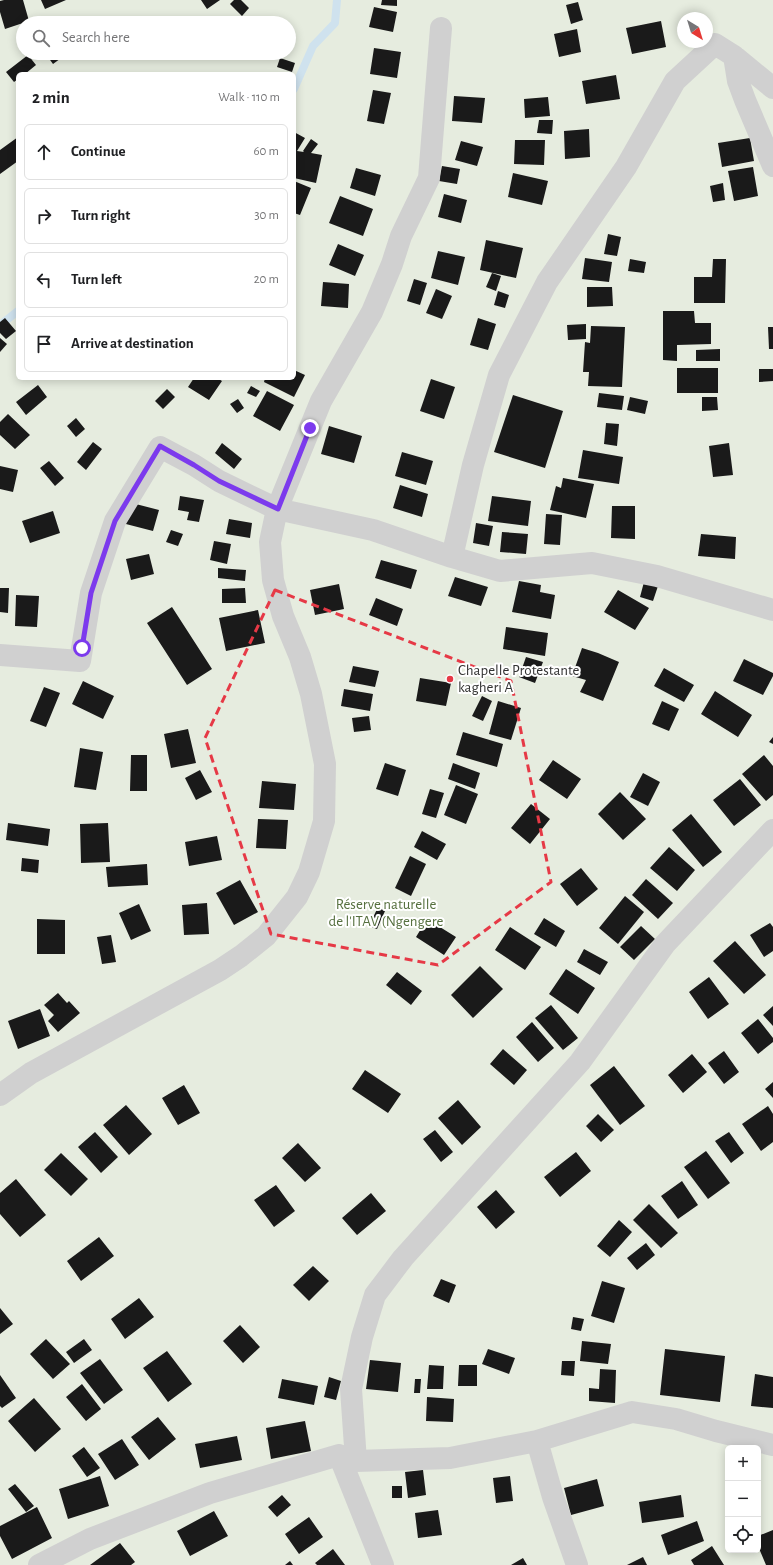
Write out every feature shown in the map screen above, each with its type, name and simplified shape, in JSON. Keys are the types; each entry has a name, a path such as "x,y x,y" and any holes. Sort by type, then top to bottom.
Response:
{"street":[{"path":"0,1095 31,1073 220,970 241,956 266,936 297,897 309,872 324,821 325,764 311,694 300,657 283,616 273,580 270,542 278,509 322,401 372,312 392,264 401,236 429,178 441,28"},
{"path":"452,557 473,466 499,375 546,282 626,167 675,81 715,44 734,56 773,88"},
{"path":"734,56 738,81 744,100 773,166"},
{"path":"0,655 80,661 91,593 115,521 160,446 219,481 278,509 373,530 452,557 500,571 592,563 657,576 773,610"},
{"path":"383,1565 348,1458 351,1389 362,1337 376,1296 403,1258 580,1062 665,944 773,830"},
{"path":"39,1565 90,1539 210,1493 348,1458 450,1458 538,1441 632,1412 676,1419 716,1431 773,1445"},
{"path":"538,1441 552,1497 577,1565"}],"highlighted area":[{"path":"275,590 511,681 551,882 438,965 271,934 205,738"}],"green space":[{"name":"Réserve naturelle de l'ITAV (Ngengere","path":"0,0 773,0 773,1565 0,1565"}],"building":[{"path":"23,0 28,16 16,16 16,25 5,29 0,12 0,1"},
{"path":"41,0 66,0 45,9"},
{"path":"201,0 220,0 207,9"},
{"path":"234,0 241,0 249,8 242,16 230,4"},
{"path":"382,0 397,0 397,6 381,5"},
{"path":"578,2 583,20 571,24 566,5"},
{"path":"374,7 397,12 393,32 369,27"},
{"path":"661,21 666,47 632,54 626,28"},
{"path":"577,29 581,52 559,57 554,34"},
{"path":"374,48 401,52 397,78 370,74"},
{"path":"22,60 32,60 36,65 27,72 16,72 16,80 14,82 6,72"},
{"path":"50,60 58,60 53,64"},
{"path":"279,60 286,60 295,63 292,72 277,67"},
{"path":"616,75 620,99 586,104 582,81"},
{"path":"373,90 391,93 384,124 367,121"},
{"path":"454,96 485,98 482,123 452,121"},
{"path":"548,97 550,116 525,118 524,99"},
{"path":"539,120 553,120 552,134 537,133"},
{"path":"589,129 590,157 565,159 564,131"},
{"path":"296,133 305,138 297,151 304,152 303,151 311,139 318,144 311,153 322,155 316,183 296,178"},
{"path":"16,138 16,162 0,174 0,150"},
{"path":"750,138 754,161 722,167 718,143"},
{"path":"515,140 545,140 544,165 514,164"},
{"path":"461,141 483,147 477,166 455,160"},
{"path":"442,166 460,169 457,184 439,181"},
{"path":"753,167 758,196 734,201 728,171"},
{"path":"356,168 381,175 375,196 350,188"},
{"path":"513,173 548,181 542,205 508,197"},
{"path":"296,182 311,188 300,215 296,214"},
{"path":"723,183 725,200 713,202 710,186"},
{"path":"444,194 467,200 461,223 438,217"},
{"path":"340,196 373,209 363,236 329,223"},
{"path":"608,234 621,237 617,256 604,254"},
{"path":"486,240 523,248 516,278 480,270"},
{"path":"338,244 364,255 355,276 329,265"},
{"path":"438,251 465,257 458,285 431,278"},
{"path":"585,258 612,262 609,282 582,279"},
{"path":"630,259 646,262 644,273 628,271"},
{"path":"713,259 726,259 725,303 694,303 694,277 712,277"},
{"path":"492,273 501,276 496,291 486,287"},
{"path":"414,279 427,283 420,305 407,301"},
{"path":"323,282 349,284 348,308 321,306"},
{"path":"587,287 612,287 613,306 587,307"},
{"path":"436,289 452,296 442,319 426,313"},
{"path":"498,291 509,295 505,308 494,305"},
{"path":"663,311 694,311 695,323 711,323 711,344 677,345 677,361 663,360"},
{"path":"5,318 16,331 6,339 0,333 0,322"},
{"path":"478,318 496,324 488,350 470,345"},
{"path":"586,324 586,339 568,340 567,325"},
{"path":"591,326 625,327 622,387 588,386 589,372 583,372 585,342 590,343"},
{"path":"768,327 773,327 773,349 769,349"},
{"path":"0,338 7,344 0,352"},
{"path":"720,349 720,361 696,361 696,350"},
{"path":"677,368 718,368 718,393 677,393"},
{"path":"759,369 773,369 773,381 759,382"},
{"path":"296,371 305,375 294,397 264,382 264,380 296,380"},
{"path":"431,379 455,387 444,419 420,411"},
{"path":"193,380 222,381 209,400 188,387"},
{"path":"38,385 47,397 26,415 16,402"},
{"path":"251,386 260,391 256,397 247,393"},
{"path":"167,389 175,397 163,409 155,401"},
{"path":"267,391 294,405 280,431 253,416"},
{"path":"599,393 624,396 622,410 597,407"},
{"path":"513,395 563,411 545,468 494,452"},
{"path":"630,397 648,401 645,414 627,410"},
{"path":"702,397 717,397 718,410 702,411"},
{"path":"238,399 244,408 237,413 230,404"},
{"path":"8,414 30,435 15,449 0,435 0,422"},
{"path":"76,418 85,429 76,437 67,426"},
{"path":"606,423 619,424 617,446 604,444"},
{"path":"329,426 362,436 354,463 321,454"},
{"path":"93,442 102,449 86,470 77,462"},
{"path":"222,443 242,459 234,469 215,453"},
{"path":"729,443 733,475 713,477 709,446"},
{"path":"583,450 623,457 619,484 578,478"},
{"path":"402,452 433,461 426,485 395,476"},
{"path":"49,461 64,478 55,486 40,468"},
{"path":"0,466 18,470 13,492 0,489"},
{"path":"563,478 594,484 586,518 550,510 556,486 561,488"},
{"path":"400,485 428,494 422,517 393,508"},
{"path":"180,496 204,500 199,522 187,520 189,512 178,510"},
{"path":"492,496 531,501 528,526 488,521"},
{"path":"128,502 159,510 153,531 122,523"},
{"path":"612,506 635,506 635,539 611,538"},
{"path":"53,511 60,533 30,543 22,521"},
{"path":"546,514 562,515 560,545 544,544"},
{"path":"229,519 252,523 250,538 226,534"},
{"path":"476,523 493,526 489,546 473,543"},
{"path":"171,530 183,534 178,546 166,542"},
{"path":"502,532 528,534 526,554 500,552"},
{"path":"701,534 736,537 735,559 698,556"},
{"path":"214,541 231,544 227,564 210,560"},
{"path":"149,554 154,574 131,580 126,559"},
{"path":"381,560 417,570 411,589 375,578"},
{"path":"218,568 246,570 245,581 218,578"},
{"path":"455,577 488,587 481,606 448,596"},
{"path":"519,581 541,585 540,592 555,595 551,619 512,612"},
{"path":"644,582 658,586 653,601 640,597"},
{"path":"339,584 344,609 315,615 310,590"},
{"path":"0,588 9,588 8,613 0,612"},
{"path":"245,588 246,603 222,603 222,589"},
{"path":"618,590 649,608 635,630 604,612"},
{"path":"16,595 39,596 37,627 15,626"},
{"path":"376,598 403,609 397,626 369,615"},
{"path":"172,607 212,669 187,685 147,623"},
{"path":"258,610 265,643 226,651 219,618"},
{"path":"506,627 548,633 545,656 503,649"},
{"path":"582,648 619,662 603,701 580,692 586,680 572,676"},
{"path":"526,657 543,662 535,683 519,677"},
{"path":"744,659 773,673 773,676 763,695 733,681"},
{"path":"353,666 379,671 375,687 349,682"},
{"path":"664,668 694,685 684,702 654,686"},
{"path":"420,678 451,683 446,706 416,701"},
{"path":"83,681 114,696 103,719 72,704"},
{"path":"44,687 60,693 46,727 30,721"},
{"path":"344,689 373,694 370,711 341,706"},
{"path":"715,691 752,715 738,737 701,714"},
{"path":"482,696 492,701 483,721 472,716"},
{"path":"498,701 521,708 511,740 489,734"},
{"path":"662,701 679,709 669,731 652,724"},
{"path":"369,716 371,730 354,732 352,718"},
{"path":"188,729 196,763 171,768 164,734"},
{"path":"463,732 503,744 497,767 456,755"},
{"path":"773,737 773,744 769,742"},
{"path":"80,748 103,752 96,790 74,787"},
{"path":"131,755 147,755 147,791 130,791"},
{"path":"764,755 773,766 773,795 766,801 742,774"},
{"path":"553,760 581,779 567,799 539,780"},
{"path":"385,763 406,770 398,796 376,789"},
{"path":"453,763 480,773 475,789 448,779"},
{"path":"200,770 212,792 196,800 185,778"},
{"path":"643,773 660,782 648,806 630,797"},
{"path":"740,779 761,805 734,826 713,800"},
{"path":"262,781 296,784 294,810 259,808"},
{"path":"456,785 478,794 466,824 444,815"},
{"path":"430,789 444,793 436,818 422,814"},
{"path":"620,792 646,819 623,840 598,814"},
{"path":"531,804 550,819 530,844 511,828"},
{"path":"691,814 722,852 703,867 672,830"},
{"path":"258,819 288,820 286,849 256,848"},
{"path":"8,823 50,829 48,846 6,840"},
{"path":"108,823 110,862 81,863 80,824"},
{"path":"422,831 446,844 437,860 414,847"},
{"path":"217,836 222,860 189,866 185,842"},
{"path":"669,847 695,870 677,891 650,868"},
{"path":"410,856 426,864 411,896 395,888"},
{"path":"22,858 39,860 38,873 21,871"},
{"path":"147,864 148,885 108,887 106,867"},
{"path":"581,868 598,889 577,906 560,884"},
{"path":"646,879 673,903 658,919 632,895"},
{"path":"240,880 258,912 234,925 216,893"},
{"path":"625,896 644,912 618,944 599,928"},
{"path":"207,903 209,934 184,935 182,905"},
{"path":"139,904 151,931 131,940 119,913"},
{"path":"378,907 385,911 377,929 369,926"},
{"path":"544,918 565,931 556,947 534,934"},
{"path":"37,919 65,920 65,954 37,954"},
{"path":"427,919 456,937 444,955 416,937"},
{"path":"770,923 773,927 773,951 764,957 750,935"},
{"path":"641,926 655,939 634,960 620,947"},
{"path":"510,927 541,947 525,970 495,950"},
{"path":"111,935 116,962 102,964 97,937"},
{"path":"735,941 766,975 744,994 713,961"},
{"path":"584,949 608,962 600,975 577,962"},
{"path":"480,966 503,989 473,1018 451,995"},
{"path":"566,969 595,988 578,1014 549,994"},
{"path":"397,972 422,991 411,1005 386,985"},
{"path":"709,977 729,1004 708,1019 689,992"},
{"path":"58,993 67,1003 69,1001 80,1013 58,1032 48,1021 54,1015 44,1005"},
{"path":"551,1005 578,1038 563,1050 535,1018"},
{"path":"773,1006 773,1026 763,1015"},
{"path":"40,1009 50,1036 18,1049 8,1021"},
{"path":"758,1019 773,1038 773,1042 758,1054 741,1033"},
{"path":"532,1022 554,1048 538,1062 516,1037"},
{"path":"503,1049 527,1070 514,1085 490,1064"},
{"path":"724,1051 739,1072 724,1084 708,1063"},
{"path":"692,1054 707,1072 683,1093 668,1075"},
{"path":"614,1066 645,1106 620,1125 590,1085"},
{"path":"365,1070 401,1094 388,1113 352,1089"},
{"path":"773,1082 773,1098 765,1089"},
{"path":"184,1085 200,1113 178,1125 162,1098"},
{"path":"458,1100 481,1127 462,1145 438,1118"},
{"path":"126,1105 152,1134 129,1155 103,1125"},
{"path":"768,1106 773,1114 773,1142 761,1151 742,1124"},
{"path":"598,1114 614,1130 601,1142 586,1126"},
{"path":"435,1130 453,1152 441,1162 423,1139"},
{"path":"95,1132 118,1157 101,1173 78,1147"},
{"path":"729,1132 744,1153 731,1163 715,1141"},
{"path":"298,1143 321,1168 305,1182 282,1158"},
{"path":"706,1151 730,1183 708,1199 684,1167"},
{"path":"576,1152 591,1171 560,1197 544,1177"},
{"path":"61,1153 88,1179 71,1196 44,1170"},
{"path":"16,1179 46,1215 20,1237 0,1214 0,1193"},
{"path":"682,1181 698,1205 678,1219 661,1196"},
{"path":"276,1185 295,1211 274,1227 254,1200"},
{"path":"496,1190 515,1212 496,1229 477,1207"},
{"path":"371,1193 386,1211 357,1235 342,1218"},
{"path":"649,1204 678,1233 661,1248 633,1220"},
{"path":"619,1220 632,1232 610,1257 597,1246"},
{"path":"99,1237 114,1256 81,1281 67,1261"},
{"path":"646,1243 655,1255 637,1270 627,1258"},
{"path":"313,1266 329,1281 309,1301 293,1285"},
{"path":"441,1279 456,1285 449,1303 433,1296"},
{"path":"602,1281 625,1288 614,1323 591,1316"},
{"path":"139,1298 154,1317 125,1339 111,1319"},
{"path":"0,1308 13,1324 0,1334"},
{"path":"573,1317 584,1319 581,1331 571,1329"},
{"path":"240,1325 260,1347 243,1363 223,1341"},
{"path":"46,1339 70,1364 53,1379 30,1354"},
{"path":"84,1339 92,1350 74,1363 66,1352"},
{"path":"582,1341 611,1344 608,1364 580,1361"},
{"path":"488,1349 515,1358 509,1374 482,1364"},
{"path":"665,1349 725,1356 720,1402 660,1395"},
{"path":"167,1351 192,1384 168,1402 143,1368"},
{"path":"100,1359 123,1390 104,1404 80,1373"},
{"path":"370,1360 401,1363 398,1392 366,1389"},
{"path":"562,1361 575,1361 574,1376 561,1375"},
{"path":"429,1365 444,1366 443,1389 427,1389"},
{"path":"459,1365 477,1365 477,1386 458,1386"},
{"path":"600,1369 616,1370 615,1403 589,1401 589,1388 599,1389"},
{"path":"755,1374 773,1377 773,1408 751,1406"},
{"path":"0,1375 16,1398 2,1408 0,1406"},
{"path":"329,1377 341,1381 336,1400 324,1397"},
{"path":"282,1379 318,1386 314,1405 278,1398"},
{"path":"415,1379 421,1379 420,1393 414,1393"},
{"path":"82,1384 101,1409 86,1421 66,1397"},
{"path":"427,1397 454,1399 453,1422 426,1421"},
{"path":"34,1398 61,1429 35,1452 8,1421"},
{"path":"158,1417 176,1439 149,1460 131,1437"},
{"path":"305,1421 311,1451 271,1459 266,1428"},
{"path":"237,1436 242,1460 200,1468 195,1444"},
{"path":"122,1439 139,1465 115,1480 98,1454"},
{"path":"84,1447 100,1468 87,1477 72,1456"},
{"path":"423,1470 426,1495 408,1498 405,1472"},
{"path":"100,1476 109,1506 68,1519 59,1489"},
{"path":"510,1476 513,1501 496,1503 493,1478"},
{"path":"597,1479 604,1506 571,1515 564,1488"},
{"path":"15,1484 34,1506 26,1512 8,1489"},
{"path":"392,1486 402,1486 402,1498 392,1498"},
{"path":"282,1495 291,1505 277,1517 268,1507"},
{"path":"681,1495 684,1517 642,1523 639,1502"},
{"path":"37,1507 52,1538 12,1559 0,1536 0,1526"},
{"path":"438,1510 442,1535 418,1538 415,1513"},
{"path":"214,1511 228,1536 190,1556 177,1531"},
{"path":"309,1517 323,1537 299,1554 285,1534"},
{"path":"697,1521 704,1541 668,1555 661,1535"},
{"path":"773,1530 773,1565 766,1565 761,1553 761,1535"},
{"path":"120,1543 135,1562 131,1565 90,1565"},
{"path":"712,1546 724,1565 694,1565 691,1560"},
{"path":"333,1549 345,1565 317,1565 315,1563"},
{"path":"643,1557 647,1565 627,1565"},
{"path":"523,1558 527,1565 511,1565"},
{"path":"290,1561 293,1565 285,1565"}],"waterway":[{"path":"296,84 313,46 335,23 337,0"},
{"path":"0,325 16,313"}],"place":[{"name":"Chapelle Protestante kagheri A","path":"450,679"}],"route":[{"path":"82,648 91,593 115,521 160,446 219,481 278,509 310,428"}]}
